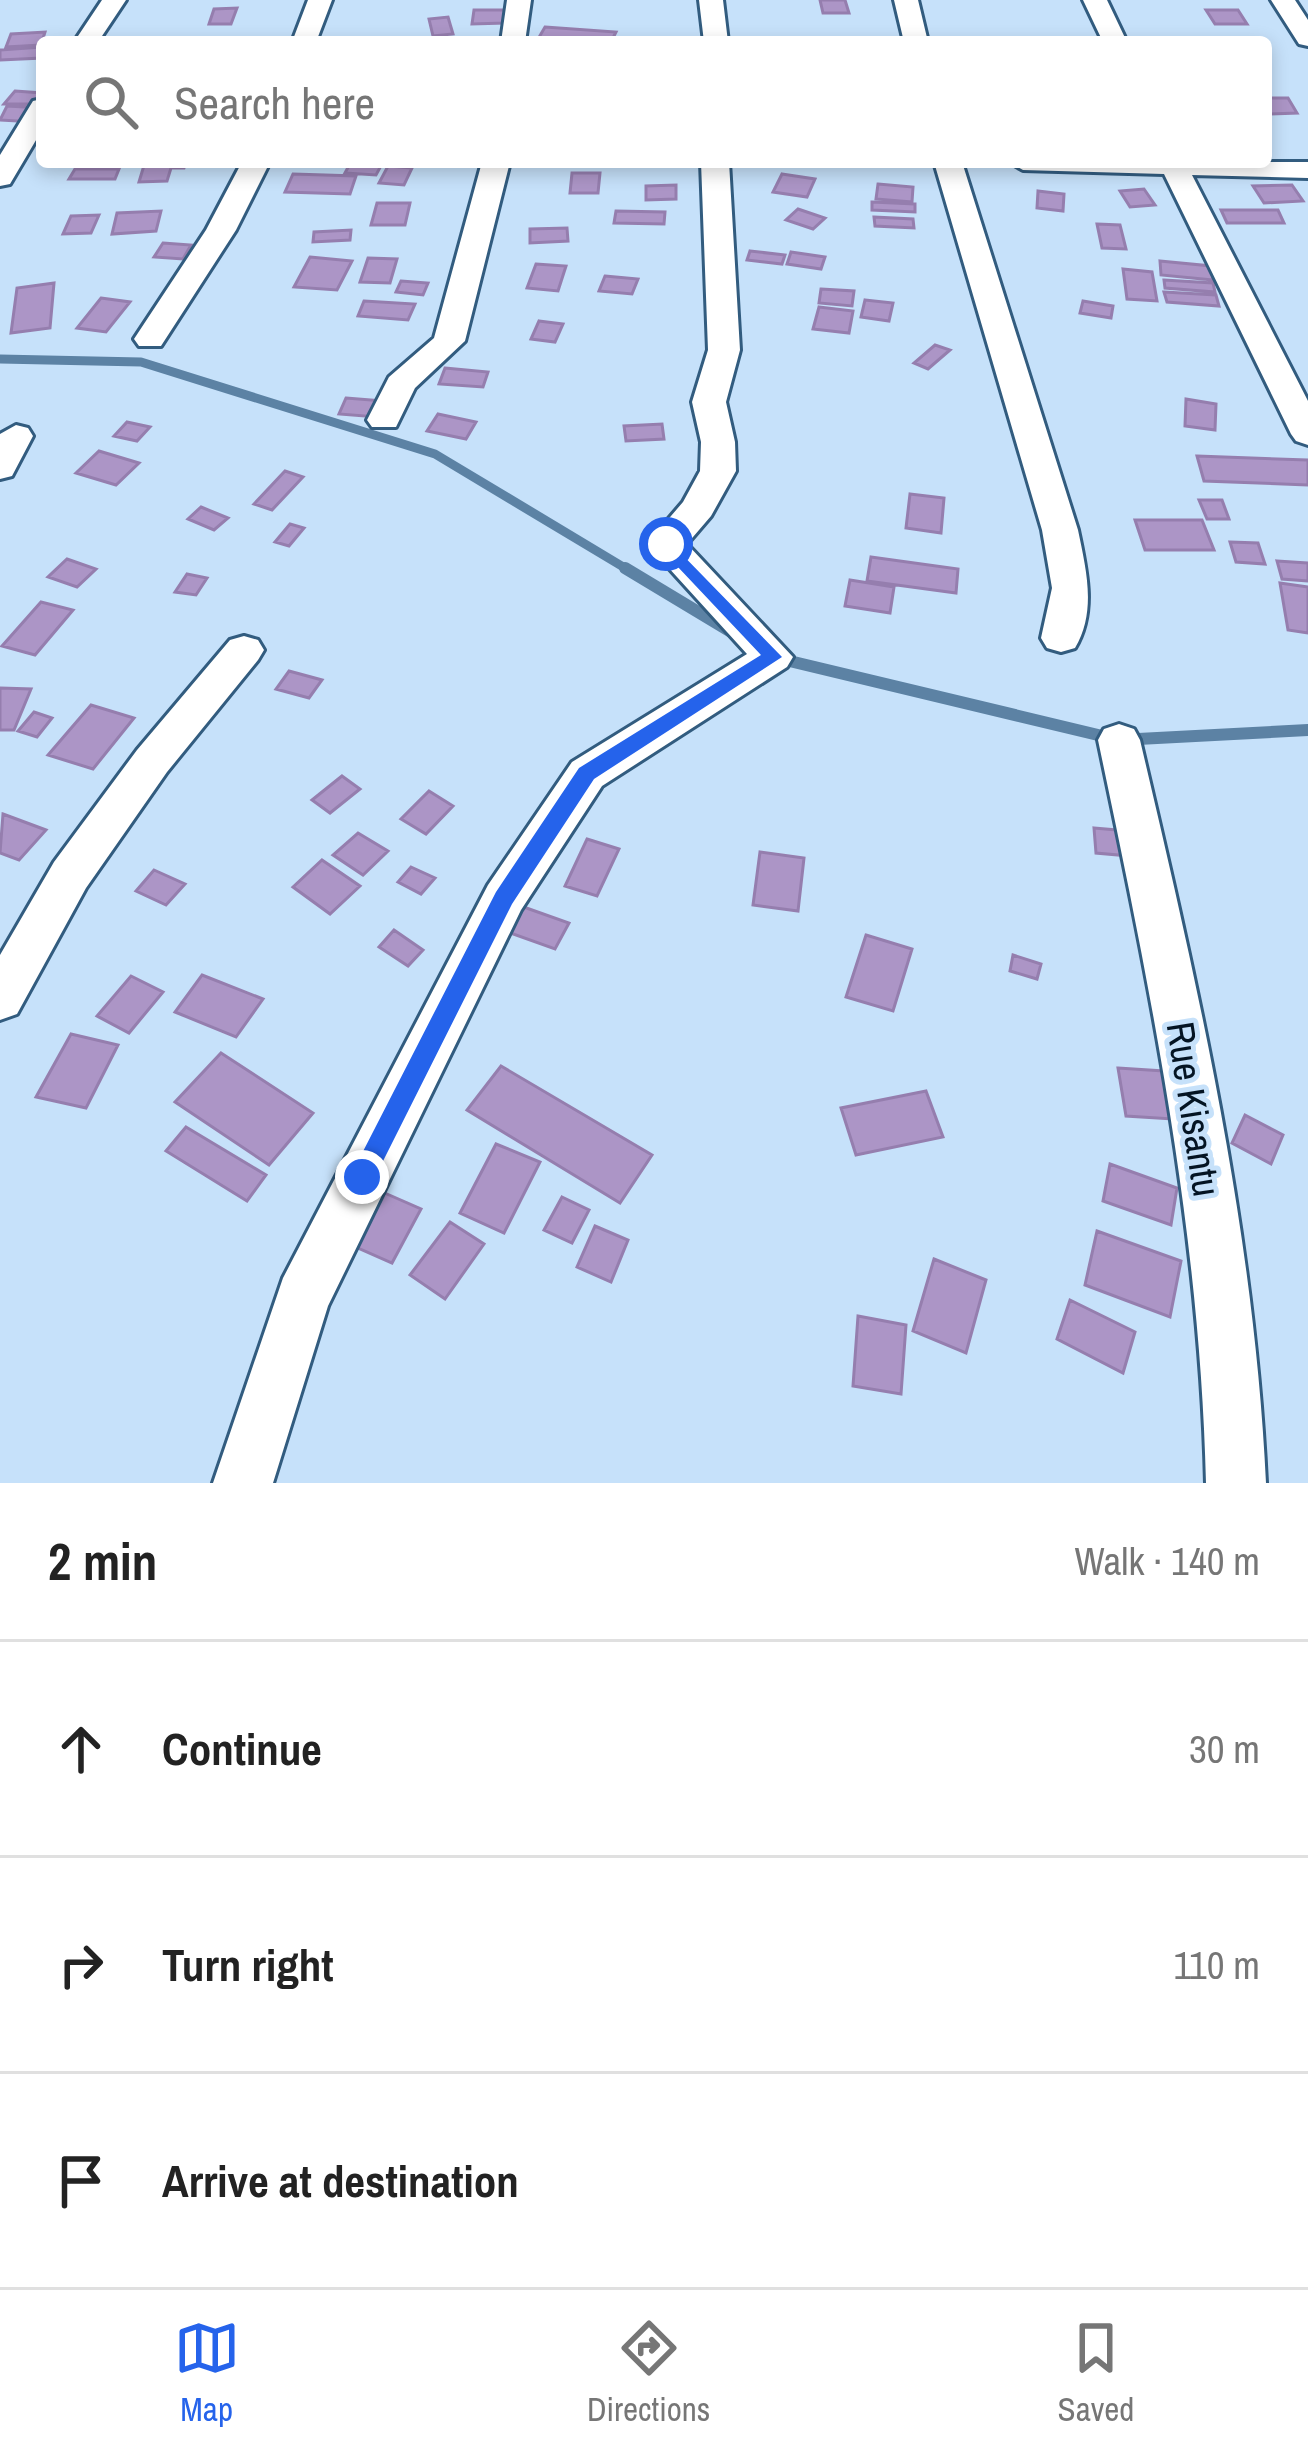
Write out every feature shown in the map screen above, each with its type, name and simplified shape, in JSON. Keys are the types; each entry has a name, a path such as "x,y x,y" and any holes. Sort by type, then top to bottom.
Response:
{"street":[{"path":"90,36 114,0"},
{"path":"306,36 320,0"},
{"path":"514,36 518,0"},
{"path":"711,0 715,36"},
{"path":"906,0 915,36"},
{"path":"1095,0 1111,36"},
{"path":"1283,0 1308,39"},
{"path":"0,178 22,134"},
{"path":"150,339 221,230 253,168"},
{"path":"384,420 401,383 449,340 494,168"},
{"path":"243,1483 303,1298 504,898 586,774 773,657 666,544 698,508 718,471 718,442 709,402 724,350 715,168"},
{"path":"950,168 1060,530 1071,588 1061,638"},
{"path":"1175,168 1308,434"},
{"path":"1254,168 1308,170"},
{"path":"0,999 70,874 152,760 244,650"},
{"name":"Rue Kisantu","path":"1119,740 1185,1039 1235,1383 1236,1483"}],"building":[{"path":"820,0 845,0 849,13 823,13"},
{"path":"237,8 231,24 209,24 214,9"},
{"path":"474,10 506,10 505,23 472,24"},
{"path":"1206,10 1238,10 1247,24 1215,24"},
{"path":"448,17 453,34 433,36 429,19"},
{"path":"545,27 616,32 614,36 540,36"},
{"path":"45,32 36,36 36,45 6,47 11,34"},
{"path":"36,47 36,58 0,60 0,50"},
{"path":"15,91 36,93 36,104 4,104"},
{"path":"1272,98 1288,98 1297,113 1272,114"},
{"path":"7,106 36,108 35,122 0,120"},
{"path":"143,168 171,168 167,181 139,182"},
{"path":"348,168 380,168 376,175 345,173"},
{"path":"387,168 412,168 404,185 379,183"},
{"path":"75,169 119,169 115,179 69,179"},
{"path":"572,173 600,173 598,193 570,193"},
{"path":"293,174 356,176 350,194 285,192"},
{"path":"782,174 815,179 807,197 773,192"},
{"path":"878,184 913,187 912,202 876,199"},
{"path":"676,185 676,199 646,200 646,186"},
{"path":"1292,185 1303,201 1264,203 1253,186"},
{"path":"1144,189 1155,205 1130,207 1120,191"},
{"path":"1038,191 1064,194 1063,211 1037,208"},
{"path":"872,202 915,204 915,212 872,210"},
{"path":"377,203 410,203 405,225 371,225"},
{"path":"798,209 825,218 813,229 786,220"},
{"path":"1221,210 1278,210 1284,223 1227,223"},
{"path":"161,211 156,231 112,234 117,213"},
{"path":"616,211 665,212 664,224 614,223"},
{"path":"99,215 91,233 63,234 71,216"},
{"path":"874,217 913,219 914,228 875,226"},
{"path":"1097,224 1120,225 1126,249 1102,248"},
{"path":"567,228 568,241 530,243 530,229"},
{"path":"351,230 350,240 313,242 314,232"},
{"path":"163,243 191,245 183,259 154,257"},
{"path":"750,251 785,255 782,264 747,260"},
{"path":"791,252 825,257 821,269 787,264"},
{"path":"310,257 352,261 337,290 294,287"},
{"path":"368,258 397,259 390,283 360,282"},
{"path":"1160,261 1211,266 1213,280 1161,275"},
{"path":"536,264 566,266 558,291 527,288"},
{"path":"1123,269 1152,272 1157,301 1127,299"},
{"path":"605,276 638,279 632,294 599,291"},
{"path":"1164,280 1213,283 1215,292 1165,288"},
{"path":"401,281 428,283 423,295 396,292"},
{"path":"54,283 50,328 11,333 17,288"},
{"path":"821,289 854,291 852,306 819,303"},
{"path":"1164,292 1216,295 1219,306 1167,302"},
{"path":"101,298 130,302 106,332 77,328"},
{"path":"865,300 893,303 889,321 861,317"},
{"path":"364,301 415,304 408,320 358,316"},
{"path":"1083,301 1113,306 1111,318 1080,313"},
{"path":"819,307 853,311 849,333 813,329"},
{"path":"539,321 563,324 555,342 531,339"},
{"path":"935,345 950,350 928,369 914,363"},
{"path":"445,368 488,372 483,387 439,384"},
{"path":"346,398 384,401 377,417 339,414"},
{"path":"1186,399 1216,404 1215,430 1185,426"},
{"path":"438,414 476,422 466,439 427,431"},
{"path":"127,422 150,427 137,441 114,436"},
{"path":"662,424 664,439 626,441 624,426"},
{"path":"99,451 139,463 116,485 76,473"},
{"path":"1197,456 1308,460 1308,485 1204,481"},
{"path":"285,471 303,477 272,510 254,504"},
{"path":"910,494 944,498 941,533 906,528"},
{"path":"1199,500 1222,500 1229,519 1207,519"},
{"path":"201,507 228,518 214,530 188,519"},
{"path":"1135,520 1202,520 1214,550 1145,550"},
{"path":"290,524 304,528 289,546 275,542"},
{"path":"1230,542 1258,543 1265,564 1236,562"},
{"path":"871,557 958,569 956,593 867,581"},
{"path":"67,559 96,569 77,587 48,577"},
{"path":"1277,561 1308,563 1308,581 1282,579"},
{"path":"187,574 207,578 196,595 175,592"},
{"path":"850,580 894,587 890,613 845,606"},
{"path":"1280,583 1308,587 1308,633 1288,630"},
{"path":"41,602 73,610 35,655 2,646"},
{"path":"289,671 322,680 309,698 276,689"},
{"path":"0,688 31,689 14,730 0,730"},
{"path":"91,705 134,718 93,769 48,755"},
{"path":"34,712 52,718 37,737 18,731"},
{"path":"342,776 360,789 330,813 312,800"},
{"path":"429,791 453,806 426,834 401,819"},
{"path":"3,814 46,830 19,860 0,853"},
{"path":"1094,828 1128,831 1130,856 1096,853"},
{"path":"358,833 388,851 363,875 333,855"},
{"path":"587,839 619,849 597,896 565,886"},
{"path":"760,852 804,858 798,911 753,905"},
{"path":"322,860 360,886 330,914 293,887"},
{"path":"411,867 435,878 421,894 398,882"},
{"path":"154,870 185,884 166,905 136,891"},
{"path":"518,905 569,923 555,949 505,931"},
{"path":"394,930 423,950 408,966 379,947"},
{"path":"866,935 912,949 893,1011 846,997"},
{"path":"1013,955 1041,964 1037,979 1010,971"},
{"path":"202,975 263,999 236,1037 175,1012"},
{"path":"131,976 163,992 129,1033 97,1016"},
{"path":"71,1034 118,1045 86,1108 36,1097"},
{"path":"221,1053 313,1113 269,1165 175,1102"},
{"path":"501,1066 652,1155 620,1203 467,1110"},
{"path":"1118,1068 1179,1072 1188,1120 1126,1116"},
{"path":"926,1091 943,1137 856,1155 841,1108"},
{"path":"1245,1115 1283,1135 1271,1164 1232,1143"},
{"path":"186,1127 266,1175 247,1201 166,1151"},
{"path":"496,1144 540,1162 504,1233 460,1213"},
{"path":"1110,1164 1177,1188 1171,1225 1103,1201"},
{"path":"371,1187 421,1209 392,1263 340,1240"},
{"path":"562,1197 589,1210 572,1243 544,1230"},
{"path":"450,1222 484,1244 445,1299 410,1275"},
{"path":"595,1226 628,1240 611,1282 577,1267"},
{"path":"1097,1231 1181,1261 1170,1317 1085,1285"},
{"path":"934,1259 986,1280 966,1353 913,1331"},
{"path":"1070,1300 1135,1332 1123,1373 1057,1339"},
{"path":"858,1316 906,1325 901,1394 853,1386"}],"waterway":[{"path":"0,359 141,362 435,454 625,568"},
{"path":"625,568 630,571"},
{"path":"625,568 733,633"},
{"path":"777,658 1119,740 1308,730"}],"route":[{"path":"362,1177 504,898 586,774 773,657 666,544"}]}
